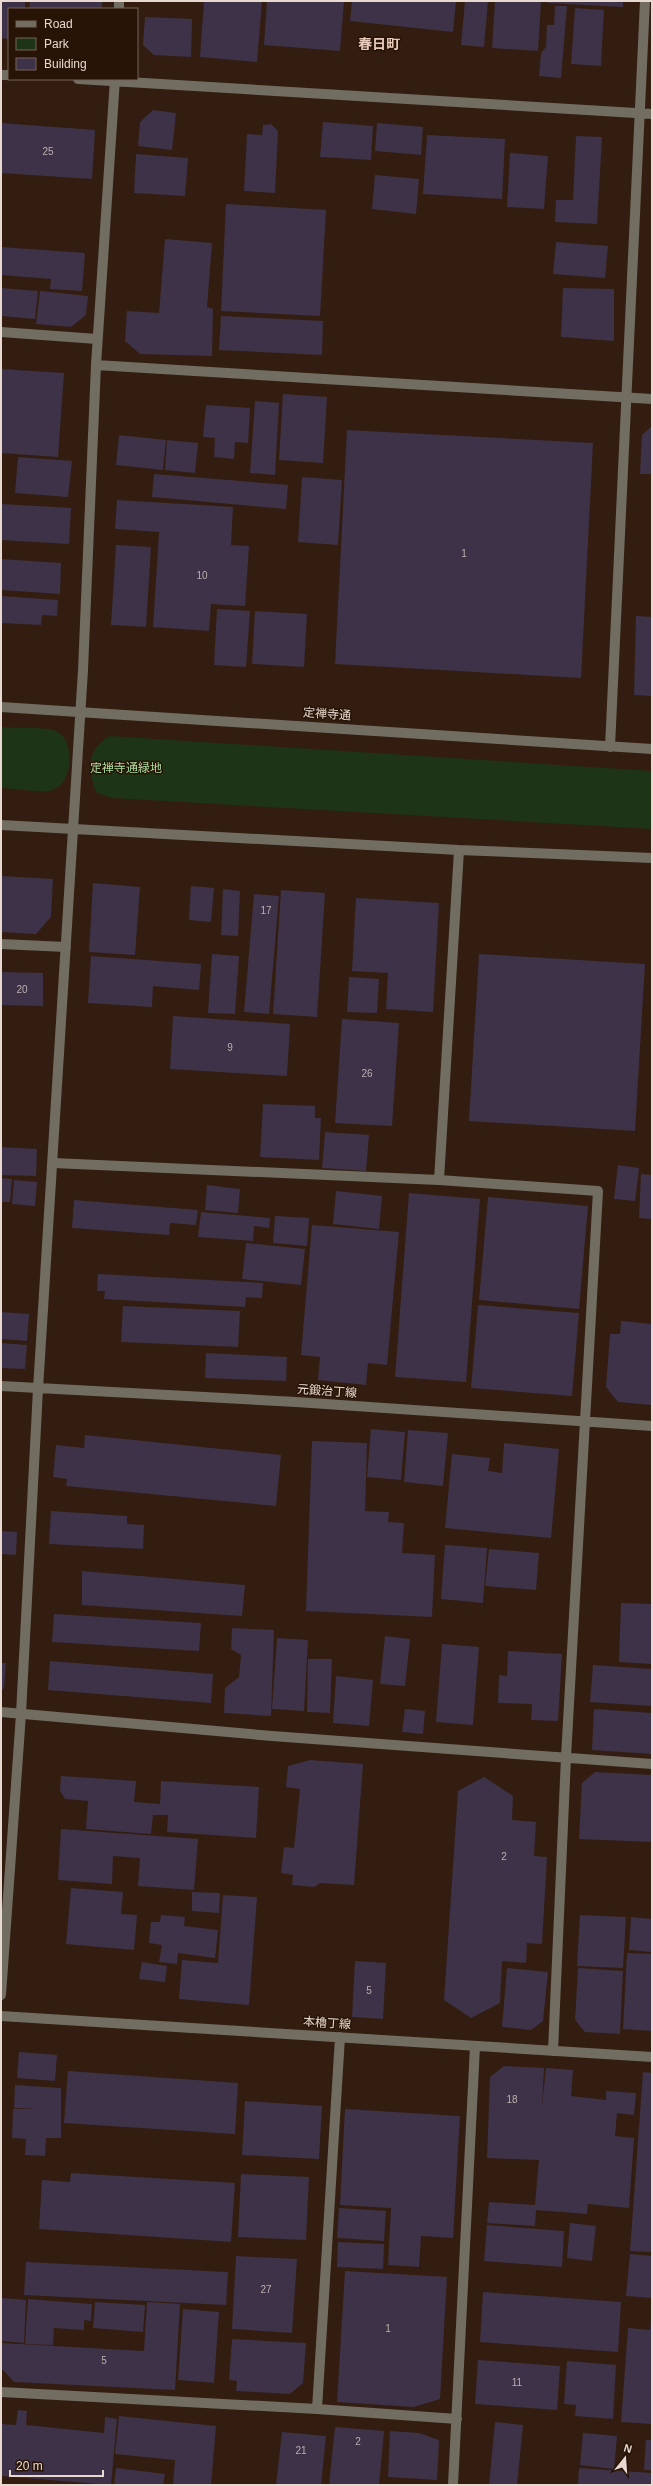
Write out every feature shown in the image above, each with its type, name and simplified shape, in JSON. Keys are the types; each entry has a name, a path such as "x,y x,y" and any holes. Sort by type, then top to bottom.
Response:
{"street":[{"path":"610,747 628,398 639,113 645,1"},
{"path":"1,1995 21,1714 38,1388 53,1163 79,710 84,662 97,339 115,80 652,114"},
{"path":"1,332 97,339"},
{"path":"96,365 652,399"},
{"name":"定禅寺通","path":"1,707 79,710 652,749"},
{"path":"1,825 459,850 652,858"},
{"path":"439,1180 459,850"},
{"path":"1,944 66,947"},
{"path":"53,1163 439,1180 598,1191 566,1757 553,2051"},
{"name":"元鍛治丁線","path":"1,1386 296,1402 652,1426"},
{"path":"1,1712 272,1736 652,1764"},
{"name":"本櫓丁線","path":"1,2016 652,2057"},
{"path":"316,2409 340,2037"},
{"path":"453,2485 475,2046"},
{"path":"1,2392 316,2409 457,2419"}],"green space":[{"name":"定禅寺通緑地","path":"1,727 52,730 56,731 62,736 67,743 70,761 65,779 60,786 48,791 1,788"},
{"name":"定禅寺通緑地","path":"110,736 652,771 652,829 112,798 97,793 93,784 90,768 93,754 97,747 102,741"}],"building":[{"path":"1,1 25,1 25,8 8,8 8,39 1,38"},
{"path":"30,1 102,1 102,8 29,8"},
{"path":"204,1 262,1 257,62 200,57"},
{"path":"267,1 344,1 340,51 264,45"},
{"path":"352,1 456,1 453,32 350,21"},
{"path":"465,1 488,1 484,47 461,45"},
{"path":"495,1 541,1 538,51 492,48"},
{"path":"547,1 623,1 623,7 547,3"},
{"path":"555,6 567,6 561,78 539,76 541,53 546,47 547,25 554,25"},
{"path":"575,8 604,10 601,66 571,64"},
{"path":"145,17 192,19 191,57 154,55 143,45"},
{"path":"153,110 176,113 172,150 138,146 140,122"},
{"path":"323,122 373,126 371,160 320,157"},
{"path":"1,123 95,130 92,179 1,173"},
{"path":"377,123 423,127 421,155 375,151"},
{"path":"271,124 278,131 275,193 244,191 247,134 262,135 263,125"},
{"path":"427,135 505,139 502,199 423,194"},
{"path":"576,136 602,137 597,224 555,222 556,200 573,200"},
{"path":"510,153 548,156 544,209 507,207"},
{"path":"136,154 188,158 185,196 134,193"},
{"path":"375,175 419,179 416,214 372,209"},
{"path":"226,204 326,210 320,316 221,311"},
{"path":"165,239 212,243 207,307 213,309 212,356 140,354 125,341 127,311 159,313"},
{"path":"556,242 608,246 605,278 553,274"},
{"path":"1,247 85,253 82,291 50,289 51,279 1,275"},
{"path":"1,288 38,291 35,319 1,316"},
{"path":"563,288 614,289 614,341 561,337"},
{"path":"40,291 88,296 86,315 71,327 36,324"},
{"path":"221,316 323,321 322,355 219,350"},
{"path":"1,369 64,373 58,457 1,453"},
{"path":"283,394 327,397 323,463 279,460"},
{"path":"255,401 279,403 275,475 250,473"},
{"path":"206,405 250,408 248,443 235,442 234,459 214,457 215,438 203,437"},
{"path":"652,426 652,474 640,474 642,435"},
{"path":"347,430 593,443 581,678 335,664"},
{"path":"119,435 166,440 163,470 116,465"},
{"path":"167,440 198,443 195,473 165,470"},
{"path":"18,457 72,461 68,497 15,493"},
{"path":"154,474 288,485 286,509 152,497"},
{"path":"302,477 342,480 338,545 298,542"},
{"path":"117,500 233,507 231,545 249,546 245,606 211,604 209,631 153,627 159,532 115,529"},
{"path":"1,504 71,508 69,544 1,540"},
{"path":"116,545 151,547 146,627 111,625"},
{"path":"1,559 61,563 60,594 1,590"},
{"path":"1,596 58,600 57,616 42,615 41,625 1,623"},
{"path":"217,609 250,611 246,667 214,665"},
{"path":"255,611 307,614 304,667 252,664"},
{"path":"636,616 652,617 652,696 634,695"},
{"path":"1,876 53,879 51,917 36,934 1,932"},
{"path":"93,883 140,887 135,955 89,952"},
{"path":"191,886 214,888 211,922 189,920"},
{"path":"223,889 240,891 238,936 221,935"},
{"path":"281,890 325,893 317,1017 273,1014"},
{"path":"254,894 279,896 269,1014 244,1012"},
{"path":"356,898 439,903 433,1012 386,1009 388,973 352,971"},
{"path":"212,954 239,956 235,1014 208,1013"},
{"path":"479,954 645,964 635,1131 469,1121"},
{"path":"91,956 201,964 199,990 153,986 152,1007 88,1003"},
{"path":"1,972 43,973 43,1006 1,1005"},
{"path":"349,977 379,979 377,1013 347,1012"},
{"path":"173,1016 290,1024 287,1076 170,1069"},
{"path":"342,1019 399,1023 392,1126 335,1123"},
{"path":"263,1104 315,1106 315,1118 321,1118 319,1160 260,1157"},
{"path":"325,1132 369,1135 366,1171 322,1168"},
{"path":"1,1147 37,1149 36,1176 1,1175"},
{"path":"618,1165 639,1168 635,1201 614,1199"},
{"path":"641,1174 652,1175 652,1219 639,1218"},
{"path":"1,1178 12,1179 10,1202 1,1202"},
{"path":"14,1180 37,1182 35,1206 12,1204"},
{"path":"207,1185 240,1189 238,1213 205,1210"},
{"path":"336,1191 382,1196 379,1229 333,1224"},
{"path":"409,1193 480,1199 466,1382 395,1377"},
{"path":"488,1197 588,1206 579,1309 479,1300"},
{"path":"74,1200 198,1210 196,1225 170,1223 169,1235 72,1228"},
{"path":"201,1212 270,1218 269,1228 254,1226 253,1241 198,1237"},
{"path":"275,1216 309,1218 307,1246 273,1243"},
{"path":"312,1225 399,1232 387,1365 368,1363 366,1385 318,1380 320,1357 301,1355"},
{"path":"246,1243 305,1249 301,1285 242,1279"},
{"path":"98,1274 263,1283 262,1298 246,1297 245,1307 104,1299 105,1291 97,1291"},
{"path":"478,1305 579,1313 572,1396 471,1388"},
{"path":"123,1306 240,1311 238,1347 121,1342"},
{"path":"1,1312 29,1314 27,1341 1,1339"},
{"path":"621,1321 652,1324 652,1405 618,1402 606,1387 610,1334 620,1334"},
{"path":"1,1343 27,1345 25,1369 1,1368"},
{"path":"206,1353 287,1357 286,1381 205,1378"},
{"path":"371,1429 405,1432 401,1480 367,1477"},
{"path":"408,1430 448,1433 443,1486 404,1482"},
{"path":"85,1435 281,1455 276,1506 66,1486 67,1479 53,1477 56,1445 84,1448"},
{"path":"312,1441 367,1443 365,1511 389,1512 388,1522 404,1523 402,1553 435,1555 432,1617 306,1611"},
{"path":"504,1443 559,1449 551,1538 445,1528 452,1454 490,1458 488,1471 502,1473"},
{"path":"51,1511 127,1516 127,1524 144,1525 143,1549 49,1544"},
{"path":"1,1531 17,1532 16,1555 1,1554"},
{"path":"445,1545 487,1548 483,1603 441,1599"},
{"path":"489,1549 539,1553 536,1590 485,1586"},
{"path":"82,1571 245,1585 242,1616 82,1605"},
{"path":"621,1603 652,1604 652,1664 619,1662"},
{"path":"54,1614 201,1623 199,1651 52,1642"},
{"path":"232,1628 274,1630 271,1716 224,1713 225,1688 239,1677 241,1655 231,1649"},
{"path":"385,1636 410,1639 405,1686 380,1684"},
{"path":"277,1638 308,1640 304,1711 272,1709"},
{"path":"442,1644 479,1647 473,1725 436,1722"},
{"path":"508,1651 562,1654 558,1721 531,1720 532,1704 498,1703 499,1675 507,1676"},
{"path":"308,1659 332,1659 330,1713 307,1712"},
{"path":"50,1661 213,1674 211,1703 48,1690"},
{"path":"1,1663 6,1663 4,1688 1,1691"},
{"path":"593,1665 652,1669 652,1706 590,1702"},
{"path":"336,1676 373,1680 369,1726 333,1723"},
{"path":"405,1709 425,1711 423,1734 402,1732"},
{"path":"594,1709 652,1713 652,1754 592,1750"},
{"path":"310,1760 363,1764 354,1885 320,1883 314,1887 292,1885 293,1875 281,1873 284,1847 294,1848 300,1789 286,1787 288,1766"},
{"path":"595,1772 652,1775 652,1842 579,1839 582,1783"},
{"path":"61,1776 136,1781 134,1802 160,1804 161,1781 259,1787 256,1838 167,1832 168,1815 153,1815 151,1834 86,1829 88,1801 65,1799 60,1791"},
{"path":"484,1777 513,1796 512,1820 536,1822 534,1856 547,1857 542,1944 527,1943 526,1963 502,1961 500,2003 471,2018 444,2000 458,1791"},
{"path":"61,1829 198,1839 194,1890 138,1886 140,1858 113,1856 112,1884 58,1880"},
{"path":"71,1888 123,1892 121,1914 137,1915 134,1950 66,1944"},
{"path":"192,1892 220,1893 219,1913 192,1911"},
{"path":"223,1895 257,1897 249,2005 179,1999 182,1960 218,1963"},
{"path":"161,1915 185,1917 184,1926 218,1930 215,1958 178,1953 177,1964 159,1962 162,1945 149,1943 151,1922 160,1922"},
{"path":"580,1915 626,1917 623,1968 577,1966"},
{"path":"631,1917 652,1919 652,1952 629,1950"},
{"path":"627,1953 652,1954 652,2031 623,2029"},
{"path":"355,1961 386,1963 383,2019 352,2017"},
{"path":"142,1962 167,1966 165,1982 139,1979"},
{"path":"507,1968 548,1972 543,2021 531,2030 502,2027"},
{"path":"578,1968 623,1971 620,2034 585,2032 575,2020"},
{"path":"19,2052 57,2055 55,2081 17,2078"},
{"path":"504,2066 544,2068 542,2106 546,2068 573,2070 571,2096 606,2100 606,2091 636,2093 634,2115 617,2113 615,2136 634,2138 629,2208 588,2204 587,2214 536,2210 535,2226 487,2223 489,2202 535,2205 539,2160 487,2158 490,2077"},
{"path":"68,2071 238,2083 235,2134 64,2123"},
{"path":"643,2072 652,2073 652,2252 630,2251"},
{"path":"15,2085 61,2088 61,2138 46,2138 45,2156 25,2155 26,2139 12,2138 13,2109 39,2109 14,2108"},
{"path":"245,2101 322,2106 319,2159 242,2155"},
{"path":"345,2109 460,2116 453,2238 421,2236 419,2267 388,2265 391,2208 340,2205"},
{"path":"71,2173 235,2183 231,2242 39,2229 42,2180 70,2182"},
{"path":"241,2174 309,2177 306,2240 238,2237"},
{"path":"339,2208 386,2211 384,2241 337,2238"},
{"path":"570,2223 596,2226 592,2261 567,2258"},
{"path":"487,2225 564,2231 562,2267 484,2261"},
{"path":"338,2242 384,2244 383,2269 337,2267"},
{"path":"630,2254 652,2256 652,2298 626,2296"},
{"path":"236,2256 297,2259 292,2333 232,2329"},
{"path":"26,2262 228,2272 226,2305 24,2295"},
{"path":"345,2271 447,2277 440,2399 414,2407 337,2402"},
{"path":"483,2292 621,2302 618,2352 480,2342"},
{"path":"2,2298 26,2300 24,2343 1,2341"},
{"path":"28,2299 92,2304 91,2321 84,2320 84,2330 54,2328 53,2345 25,2344"},
{"path":"95,2302 145,2305 143,2332 93,2328"},
{"path":"147,2302 180,2304 175,2390 14,2382 1,2368 1,2343 144,2351"},
{"path":"183,2309 219,2312 214,2383 178,2380"},
{"path":"651,2318 652,2424 621,2422 628,2328 650,2330"},
{"path":"232,2339 306,2343 303,2383 290,2394 236,2391 237,2381 229,2380"},
{"path":"478,2360 560,2366 557,2410 475,2404"},
{"path":"567,2361 616,2365 613,2419 575,2416 576,2405 564,2404"},
{"path":"18,2410 27,2411 26,2425 104,2433 105,2417 117,2419 111,2485 1,2476 1,2424 16,2425"},
{"path":"119,2416 216,2426 211,2485 173,2485 175,2460 115,2454"},
{"path":"495,2422 523,2425 517,2485 489,2485"},
{"path":"335,2427 384,2431 379,2485 329,2485"},
{"path":"390,2431 419,2433 439,2440 437,2480 388,2477"},
{"path":"282,2432 326,2436 321,2485 276,2485"},
{"path":"583,2433 617,2436 614,2469 580,2465"},
{"path":"646,2440 652,2440 652,2470 644,2470"},
{"path":"116,2468 165,2474 163,2485 114,2485"},
{"path":"579,2468 652,2473 652,2485 578,2485"}],"district":[{"name":"春日町","path":"379,44"}]}
